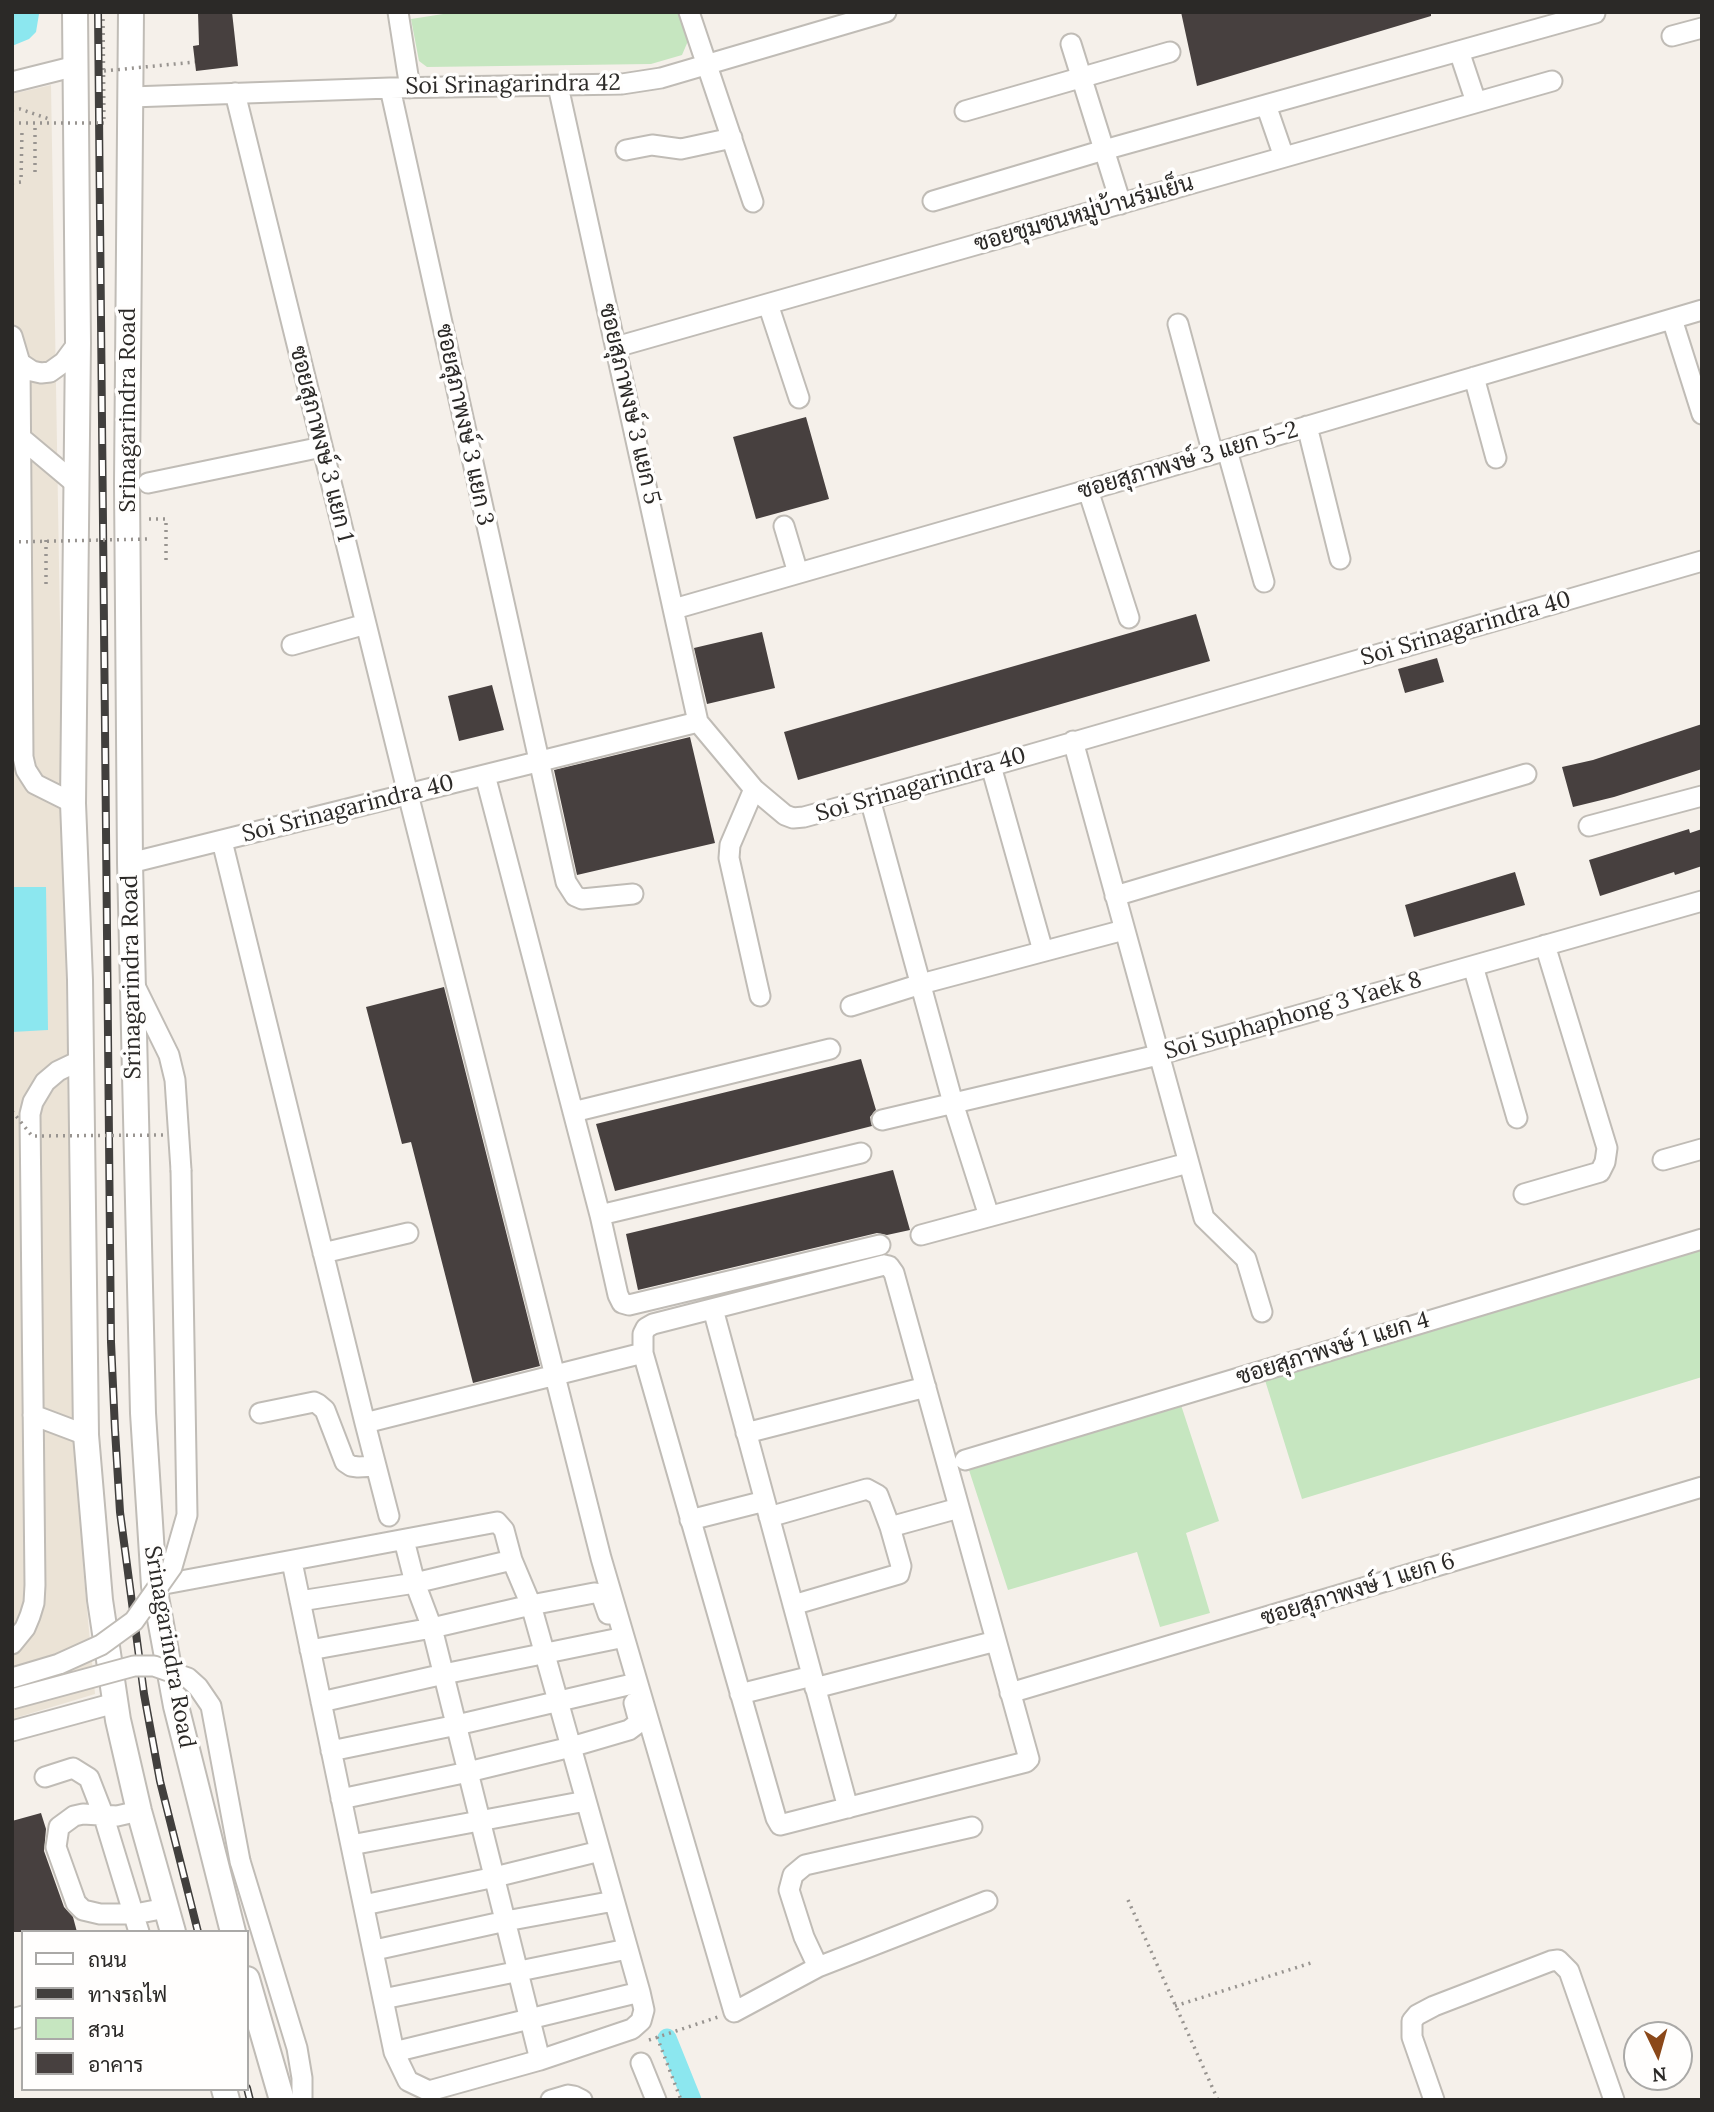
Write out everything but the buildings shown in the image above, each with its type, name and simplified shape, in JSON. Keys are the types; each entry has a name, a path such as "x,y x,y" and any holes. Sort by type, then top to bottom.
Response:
{"main road":[{"path":"75,12 78,343 73,803 80,980 86,1435 100,1600 116,1703 139,1811 172,1930"},
{"name":"Srinagarindra Road","path":"131,12 127,483 130,863 143,1413 154,1586 176,1706 232,1930"},
{"path":"248,1982 282,2100"}],"street":[{"name":"ซอยสุภาพงษ์ 3 แยก 3","path":"398,12 400,88 566,883 575,896 590,899 633,894"},
{"path":"689,12 754,202"},
{"name":"Soi Srinagarindra 42","path":"131,97 622,84 661,78 886,12"},
{"path":"933,201 1595,12"},
{"path":"1672,36 1702,28"},
{"path":"1071,44 1121,204"},
{"path":"1460,51 1476,102"},
{"path":"965,111 1170,52"},
{"path":"12,82 76,66"},
{"name":"ซอยชุมชนหมู่บ้านร่มเย็น","path":"616,347 1552,81"},
{"name":"ซอยสุภาพงษ์ 3 แยก 5","path":"558,86 698,722"},
{"name":"ซอยสุภาพงษ์ 3 แยก 1","path":"235,93 601,1558 734,2012 818,1967"},
{"path":"1266,105 1284,157"},
{"path":"625,150 652,145 681,149 732,138"},
{"path":"768,304 799,398"},
{"name":"ซอยสุภาพงษ์ 3 แยก 5-2","path":"674,609 1702,310"},
{"path":"1672,319 1702,414"},
{"path":"1178,324 1264,582"},
{"path":"12,336 20,363 23,757 26,770 35,784 73,803"},
{"path":"20,363 32,371 50,372 64,362 78,343"},
{"path":"1474,377 1496,458"},
{"path":"1307,426 1340,559"},
{"path":"20,437 76,484"},
{"path":"148,483 322,447"},
{"path":"1088,490 1129,618"},
{"path":"784,526 798,573"},
{"name":"Soi Srinagarindra 40","path":"130,863 698,722 754,789 785,815 793,818 804,817 991,766 1702,561"},
{"path":"292,645 366,624"},
{"path":"1073,741 1204,1217 1246,1259 1262,1312"},
{"path":"991,766 1043,951"},
{"path":"1115,896 1526,774"},
{"path":"485,775 622,1303 629,1305 880,1245"},
{"path":"754,789 730,845 729,858 760,996"},
{"path":"1589,827 1702,796"},
{"path":"870,799 954,1103 989,1216"},
{"path":"222,841 390,1516"},
{"name":"Soi Suphaphong 3 Yaek 8","path":"882,1120 1158,1055 1702,901"},
{"path":"851,1006 921,984 1124,930"},
{"path":"1524,1194 1600,1172 1605,1162 1606,1149 1545,945"},
{"path":"1473,966 1517,1118"},
{"path":"12,1678 59,1664 101,1645 134,1621 172,1567 187,1515 181,1170 175,1080 169,1055 131,977"},
{"path":"573,1112 830,1049"},
{"path":"12,1644 25,1628 34,1603 36,1550 30,1114 33,1102 45,1082 58,1071 80,1060"},
{"path":"1663,1160 1702,1149"},
{"path":"600,1215 861,1153"},
{"path":"921,1235 1188,1163"},
{"path":"323,1253 408,1233"},
{"name":"ซอยสุภาพงษ์ 1 แยก 4","path":"965,1460 1702,1239"},
{"path":"887,1265 894,1273 1012,1692 1027,1753 1026,1762 779,1824 643,1353 643,1334 649,1326 887,1265"},
{"path":"713,1309 848,1808"},
{"path":"365,1423 643,1353"},
{"path":"747,1433 926,1387"},
{"path":"260,1413 314,1402 325,1410 345,1462 358,1467 376,1466"},
{"path":"33,1415 86,1435"},
{"name":"ซอยสุภาพงษ์ 1 แยก 6","path":"1012,1692 1702,1487"},
{"path":"690,1520 767,1509 870,1489 880,1498 890,1527 900,1563 899,1574 793,1605"},
{"path":"890,1527 959,1508"},
{"path":"154,1586 497,1522 505,1530 512,1560 531,1605 639,1992 643,2010 641,2021 632,2029 540,2060 429,2091 408,2081 394,2052 292,1562"},
{"path":"404,1540 444,1674 540,2060"},
{"path":"300,1601 415,1583 512,1560"},
{"path":"310,1650 432,1629 531,1605 601,1594 638,1718 637,1724 629,1730 571,1747 341,1799"},
{"path":"321,1702 615,1639"},
{"path":"740,1694 814,1682 996,1640"},
{"path":"12,1699 134,1666 154,1666 188,1678 198,1687 211,1706 240,1861 297,2048 302,2078 302,2100"},
{"path":"331,1751 628,1685"},
{"path":"12,1731 116,1703"},
{"path":"45,1777 73,1768 89,1778 137,1923"},
{"path":"351,1845 586,1801"},
{"path":"139,1811 117,1816 74,1816 59,1827 56,1847 76,1903 83,1910 137,1923 166,1908"},
{"path":"972,1827 805,1865 793,1875 789,1890 804,1937 818,1967 986,1901"},
{"path":"364,1905 600,1851"},
{"path":"374,1950 614,1901"},
{"path":"383,1999 627,1950"},
{"path":"1434,2100 1412,2037 1412,2021 1417,2015 1434,2006 1558,1960 1569,1972 1614,2100"},
{"path":"394,2052 639,1992"},
{"path":"641,2063 654,2099"},
{"path":"551,2100 568,2095 582,2100"}],"path":[{"path":"12,123 104,123 103,12"},
{"path":"104,71 195,62"},
{"path":"12,110 20,109 52,120"},
{"path":"35,123 35,172"},
{"path":"12,183 21,183 22,130"},
{"path":"158,519 166,519 166,562"},
{"path":"12,541 149,539"},
{"path":"46,540 46,584"},
{"path":"12,1111 32,1136 168,1135"},
{"path":"1128,1900 1218,2100"},
{"path":"1175,2006 1314,1962"},
{"path":"657,2037 681,2100"}],"shaded area":[{"path":"51,85 72,1345 84,1577 95,1694 12,1719 12,94"}],"green space":[{"path":"456,12 679,12 688,41 682,55 651,64 427,67 419,61 411,19"},
{"path":"1702,1247 1702,1377 1302,1499 1264,1377"},
{"path":"1181,1405 1219,1521 1186,1533 1210,1613 1160,1627 1137,1552 1008,1590 968,1467"}],"water":[{"path":"12,12 39,14 36,32 29,39 12,46"},
{"path":"12,887 46,887 48,1030 12,1032"}],"waterway":[{"path":"667,2038 692,2100"}],"railway":[{"path":"98,12 111,1342 115,1430 120,1512 144,1694 160,1781 197,1930"},
{"path":"248,2091 250,2100"}]}
